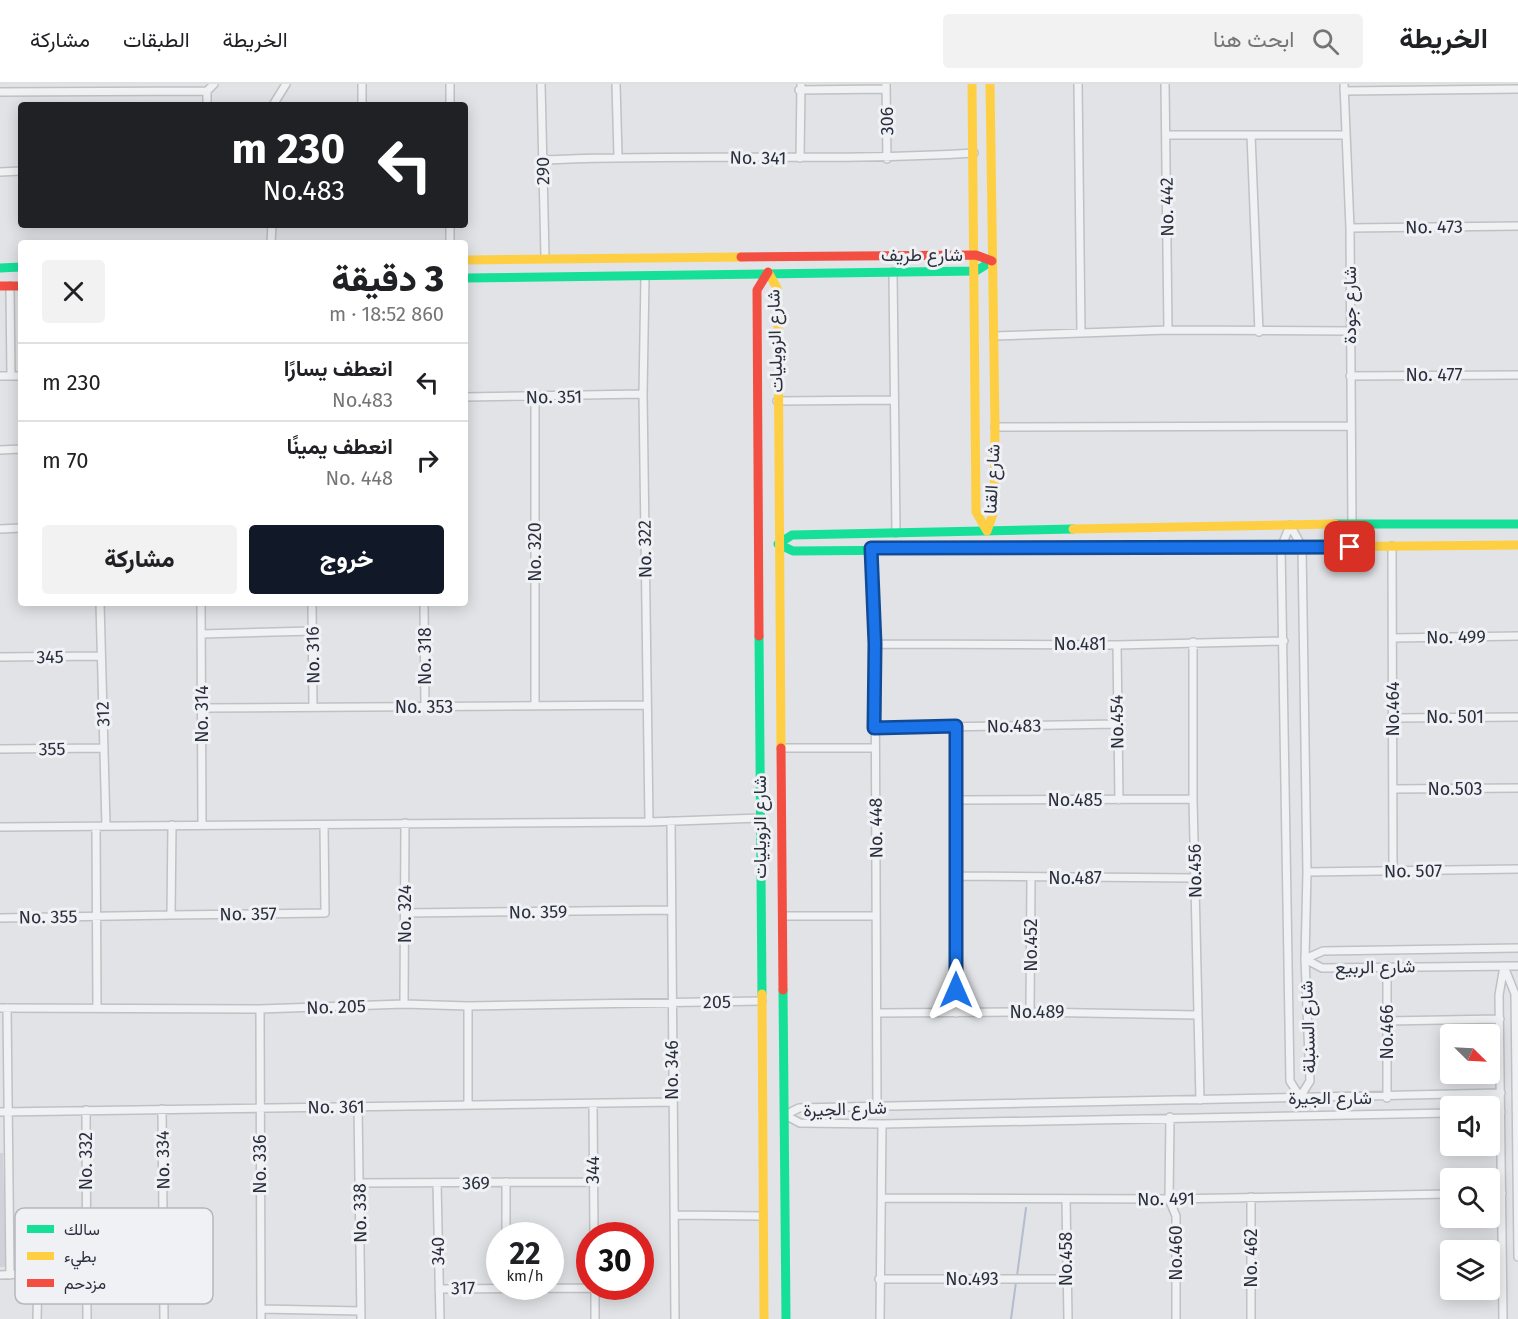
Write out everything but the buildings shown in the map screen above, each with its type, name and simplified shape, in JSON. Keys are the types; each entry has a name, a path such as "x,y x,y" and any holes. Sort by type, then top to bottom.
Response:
{"street":[{"path":"207,102 207,91 213,84"},
{"path":"275,102 286,84"},
{"path":"362,84 362,102"},
{"path":"450,84 450,102"},
{"name":"290","path":"541,84 545,257"},
{"path":"616,84 618,156"},
{"name":"شارع القنا","path":"972,84 976,255 976,512 987,531"},
{"name":"شارع القنا","path":"987,531 994,511 995,427 990,84"},
{"path":"1078,84 1081,333"},
{"name":"No. 442","path":"1165,84 1168,330"},
{"path":"800,158 800,88 886,87"},
{"name":"306","path":"886,87 887,159"},
{"path":"1344,87 1518,89"},
{"name":"شارع جودة","path":"1344,87 1344,135 1350,228 1352,525"},
{"path":"0,92 30,88 207,91"},
{"path":"1166,135 1344,135"},
{"path":"1251,135 1259,332"},
{"name":"No. 341","path":"543,160 618,156 887,159 974,153"},
{"path":"0,172 18,171"},
{"name":"No. 473","path":"1350,228 1518,226"},
{"name":"شارع طريف","path":"468,260 545,257 976,255 992,261"},
{"name":"شارع طريف","path":"468,278 645,277 768,272 976,271 992,261"},
{"path":"0,268 18,267"},
{"name":"شارع الزويليات","path":"764,1319 757,290 768,272 777,288 777,544 784,916 786,1319"},
{"path":"893,272 896,533"},
{"name":"No. 322","path":"645,277 643,394 649,822"},
{"path":"5,286 11,376"},
{"path":"994,336 1168,330 1350,331"},
{"name":"No. 477","path":"1350,376 1518,375"},
{"path":"0,376 18,376"},
{"name":"No. 351","path":"468,397 535,398 643,394"},
{"name":"No. 320","path":"535,398 535,706"},
{"path":"777,401 894,400"},
{"path":"995,427 1351,426"},
{"path":"0,450 18,449"},
{"path":"777,544 792,535 1290,525 1518,524"},
{"name":"شارع السنبلة","path":"1290,525 1302,547 1307,872 1305,959 1310,1081 1300,1097 1290,1081 1281,548 1290,525"},
{"path":"0,529 18,528"},
{"path":"777,544 793,551 871,548 1281,548 1518,545"},
{"name":"No.464","path":"1392,546 1393,871"},
{"name":"No. 448","path":"871,548 875,644 877,1107"},
{"name":"312","path":"100,606 106,826"},
{"name":"No. 314","path":"201,606 202,825"},
{"name":"No. 316","path":"312,606 313,707"},
{"name":"No. 318","path":"424,606 425,708"},
{"path":"202,634 313,632"},
{"name":"No. 499","path":"1393,638 1518,636"},
{"name":"No.481","path":"875,644 1117,645 1284,640"},
{"name":"No.456","path":"1193,642 1193,799 1200,1100"},
{"name":"No.454","path":"1117,645 1119,800"},
{"name":"345","path":"0,657 101,656"},
{"name":"No. 353","path":"202,708 646,705"},
{"name":"No. 501","path":"1393,718 1518,717"},
{"name":"No.483","path":"874,728 1117,724"},
{"path":"956,726 956,1013"},
{"path":"781,747 875,748"},
{"name":"355","path":"0,749 104,748"},
{"name":"No.503","path":"1393,789 1518,789"},
{"name":"No.485","path":"956,800 1193,799"},
{"path":"0,827 649,822 760,818"},
{"name":"No. 346","path":"671,821 675,1319"},
{"name":"No. 324","path":"404,1004 405,823"},
{"path":"171,915 172,825"},
{"name":"No. 357","path":"171,915 325,913 324,825"},
{"path":"96,827 97,1007"},
{"name":"No. 507","path":"1307,872 1518,869"},
{"name":"No.487","path":"955,876 1195,878"},
{"name":"No.452","path":"1030,1012 1031,878"},
{"name":"No. 359","path":"405,913 671,910"},
{"name":"No. 355","path":"0,918 171,915"},
{"path":"784,916 876,916"},
{"name":"شارع الربيع","path":"1305,959 1323,951 1518,948"},
{"name":"شارع الربيع","path":"1305,959 1322,968 1518,966"},
{"name":"No.466","path":"1387,966 1388,1098"},
{"path":"1503,1319 1500,995 1504,966"},
{"path":"1504,966 1515,994 1518,1257"},
{"name":"205","path":"672,1003 762,1001"},
{"name":"No. 205","path":"3,1008 260,1010 404,1004 468,1006 672,1003"},
{"path":"468,1006 468,1104"},
{"path":"3,1008 9,1112 10,1275"},
{"name":"No. 336","path":"260,1010 261,1319"},
{"name":"No.489","path":"877,1013 1030,1012 1197,1015"},
{"path":"1387,1021 1500,1019"},
{"name":"شارع الجيرة","path":"784,1115 799,1108 1300,1097 1388,1098 1501,1093"},
{"name":"No. 361","path":"0,1112 672,1102"},
{"name":"344","path":"593,1104 594,1222"},
{"name":"No. 338","path":"358,1107 361,1315"},
{"name":"No. 334","path":"162,1109 163,1208"},
{"name":"No. 332","path":"86,1110 86,1208"},
{"name":"شارع الجيرة","path":"784,1115 800,1123 882,1124 1440,1113"},
{"name":"No.460","path":"1170,1117 1169,1199 1176,1216 1176,1319"},
{"path":"880,1319 882,1124"},
{"path":"506,1182 507,1222"},
{"name":"369","path":"359,1183 593,1182"},
{"name":"340","path":"436,1183 440,1319"},
{"name":"No. 491","path":"882,1198 1169,1199 1440,1194"},
{"name":"No. 462","path":"1251,1197 1251,1319"},
{"name":"No.458","path":"1066,1199 1065,1279 1068,1319"},
{"path":"675,1215 763,1216"},
{"path":"0,1275 15,1275"},
{"name":"No.493","path":"879,1279 1065,1279"},
{"name":"317","path":"439,1289 486,1288"},
{"path":"595,1300 595,1319"},
{"name":"No. 332","path":"87,1304 87,1319"},
{"name":"No. 334","path":"164,1304 164,1319"},
{"path":"261,1309 361,1315"}],"shaded area":[{"path":"0,1153 3,1153 6,1267 0,1267"}],"waterway":[{"path":"1017,1276 1026,1208"},
{"path":"1011,1319 1016,1282"}],"traffic: fast":[{"path":"468,278 976,271 992,261"},
{"path":"0,268 18,267"},
{"path":"1335,524 1518,524"},
{"path":"778,544 792,535 1073,529"},
{"path":"778,544 793,551 1301,547"},
{"path":"759,636 762,994"},
{"path":"783,990 786,1319"}],"traffic: slow":[{"path":"972,84 976,512 987,531"},
{"path":"987,531 994,511 995,427 990,84"},
{"path":"468,260 741,257"},
{"path":"768,272 777,288 778,316 781,748"},
{"path":"1073,529 1335,524"},
{"path":"1301,547 1518,545"},
{"path":"762,994 764,1319"}],"traffic: jam":[{"path":"741,257 976,255 992,261"},
{"path":"759,636 757,290 768,272"},
{"path":"0,286 18,286"},
{"path":"781,748 783,990"}],"route":[{"path":"956,990 956,726 874,728 875,644 871,548 1350,547"}]}
